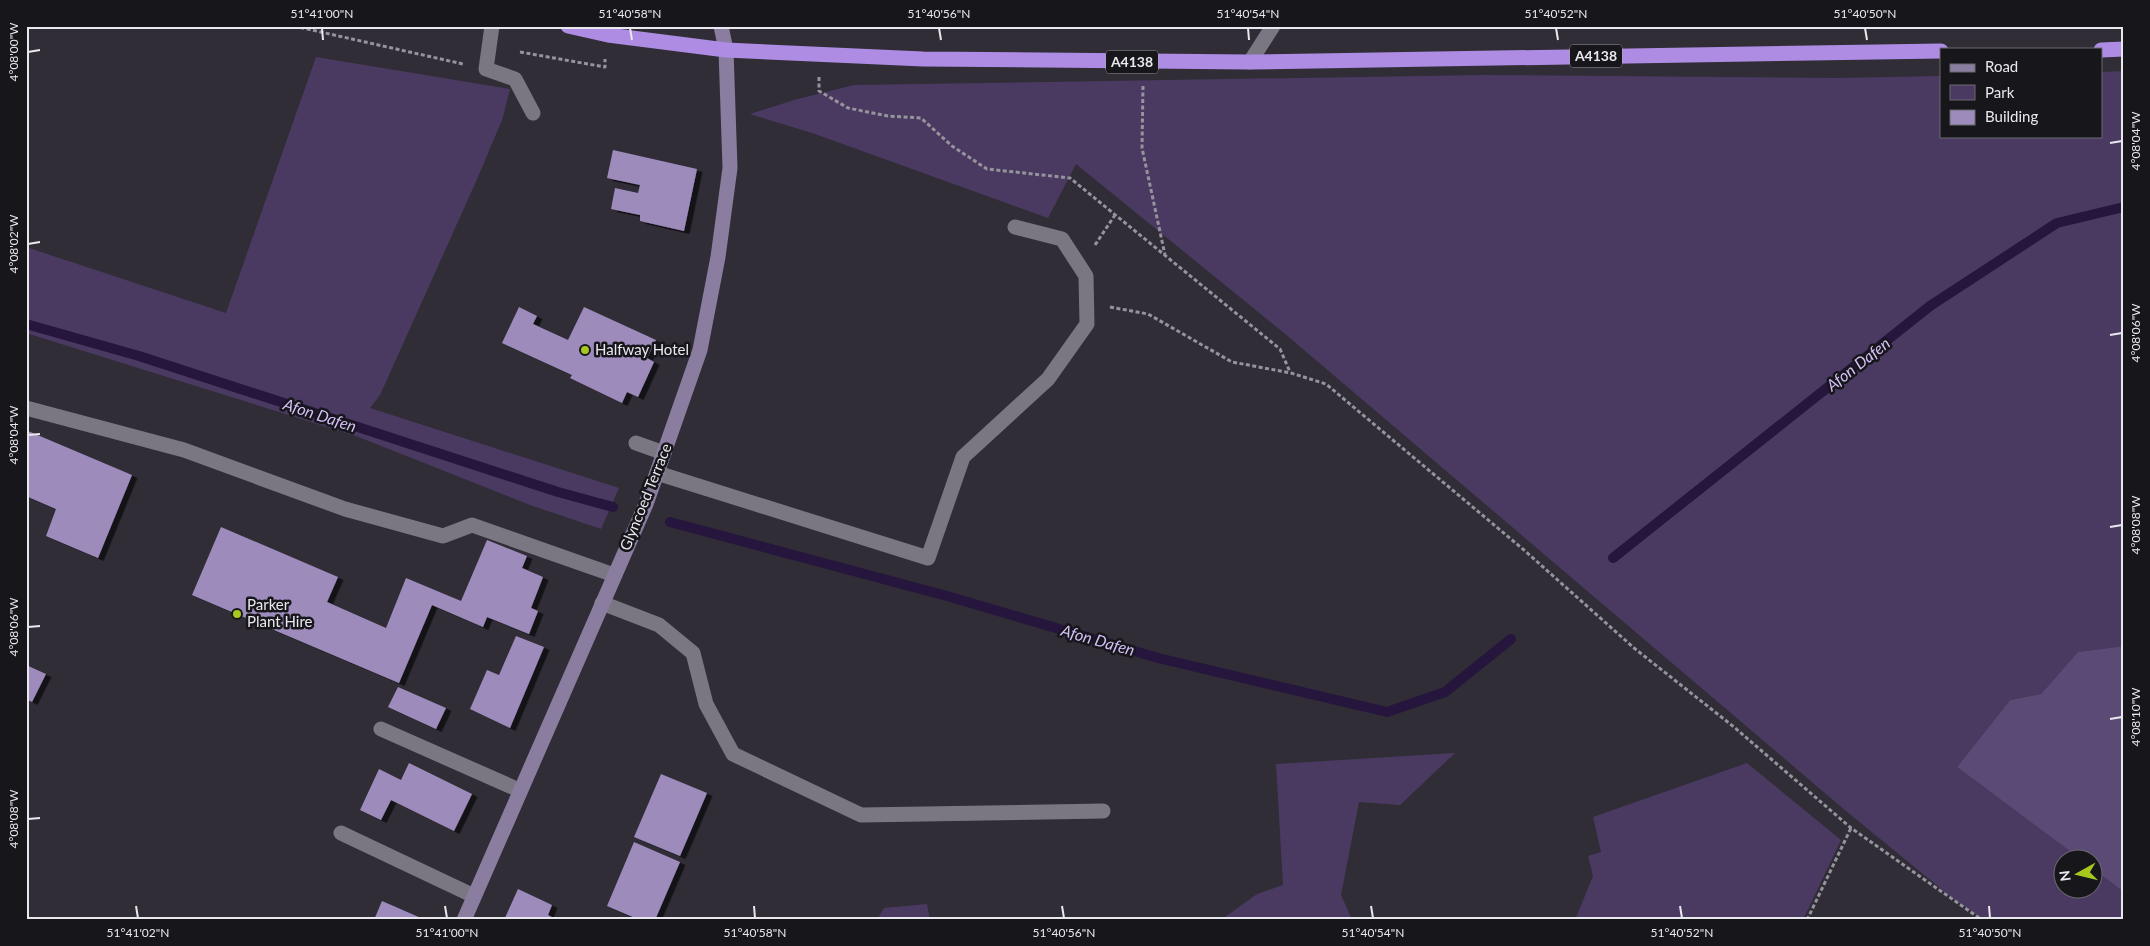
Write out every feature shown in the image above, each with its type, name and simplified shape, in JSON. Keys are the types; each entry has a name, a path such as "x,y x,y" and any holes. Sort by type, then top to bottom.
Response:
{"highway":[{"name":"A4138","path":"568,26 608,34 726,50 923,59 1250,62 1940,51"},
{"path":"2102,50 2124,50"}],"street":[{"path":"492,26 486,69 515,79 533,113"},
{"name":"Glyncoed Terrace","path":"464,920 646,504 700,350 718,257 730,168 726,50 721,26"},
{"path":"1250,62 1273,26"},
{"path":"657,473 928,558 963,457 1048,379 1088,324 1086,276 1062,240 1016,227"},
{"path":"26,408 184,450 345,509 443,536 472,526 614,575"},
{"path":"636,443 664,453"},
{"path":"602,603 659,625 693,653 706,704 733,754 861,815 1103,811"},
{"path":"381,729 520,790"},
{"path":"341,833 474,896"}],"path":[{"path":"294,26 486,69 512,51 605,67"},
{"path":"837,26 847,26"},
{"path":"820,54 819,91 848,108 888,116 921,118 952,146 987,168 1070,178 1280,349 1290,373"},
{"path":"1143,62 1142,148 1166,255"},
{"path":"1099,239 1116,215"},
{"path":"1088,324 1109,307 1148,314 1232,362 1290,373 1326,384 1524,550 1634,648 1734,727 1851,828 1982,920"},
{"path":"1807,920 1851,828"}],"green space":[{"path":"316,57 510,89 502,120 478,177 380,395 370,408 619,488 601,529 530,505 356,436 26,333 26,247 226,313"},
{"path":"2124,71 2124,646 2078,652 2041,694 2010,700 1957,767 2066,848 2052,848 2052,898 2102,898 2102,876 2124,892 2124,920 1984,920 1956,901 1846,811 1284,333 1076,164 1048,218 815,134 750,114 794,100 854,85 1484,75 1836,78 1940,76 1940,138 2102,138 2102,72"},
{"path":"1455,753 1400,805 1359,802 1341,895 1352,920 1221,920 1257,894 1283,885 1276,764"},
{"path":"1747,763 1841,840 1803,920 1575,920 1593,876 1588,856 1601,852 1593,817"},
{"path":"927,904 930,920 877,920 884,908"}],"shaded area":[{"path":"2124,646 2124,892 2102,876 2102,848 2066,848 1957,767 2010,700 2041,694 2078,652"}],"building":[{"path":"613,150 697,169 684,231 640,221 640,215 611,209 615,188 638,193 640,185 607,178"},
{"name":"Halfway Hotel","path":"519,307 537,316 533,324 568,340 584,307 656,340 647,358 654,362 638,397 627,392 622,403 570,378 572,375 502,343"},
{"path":"28,431 132,475 98,558 46,536 56,509 26,496"},
{"path":"221,527 338,577 327,602 386,628 406,578 461,601 487,540 527,556 522,568 543,577 531,608 538,611 529,634 487,617 483,627 432,605 399,683 192,595"},
{"path":"516,636 544,647 510,728 470,709 487,670 499,675"},
{"path":"26,665 46,674 32,702 26,699"},
{"path":"398,687 446,708 436,729 388,707"},
{"path":"409,763 472,794 454,831 391,800 381,820 360,810 379,769 401,780"},
{"path":"661,774 707,793 680,856 634,837"},
{"path":"634,842 680,862 655,920 640,920 607,906"},
{"path":"518,889 552,905 548,915 557,920 504,920"},
{"path":"382,901 421,918 421,920 374,920"}],"waterway":[{"name":"Afon Dafen","path":"1613,558 1930,306 2057,223 2124,207"},
{"name":"Afon Dafen","path":"26,324 139,356 558,492 613,507"},
{"name":"Afon Dafen","path":"670,522 947,596 1158,658 1387,712 1445,692 1511,639"}],"place":[{"name":"Halfway Hotel","path":"585,350"},
{"name":"Parker Plant Hire","path":"237,614"}]}
